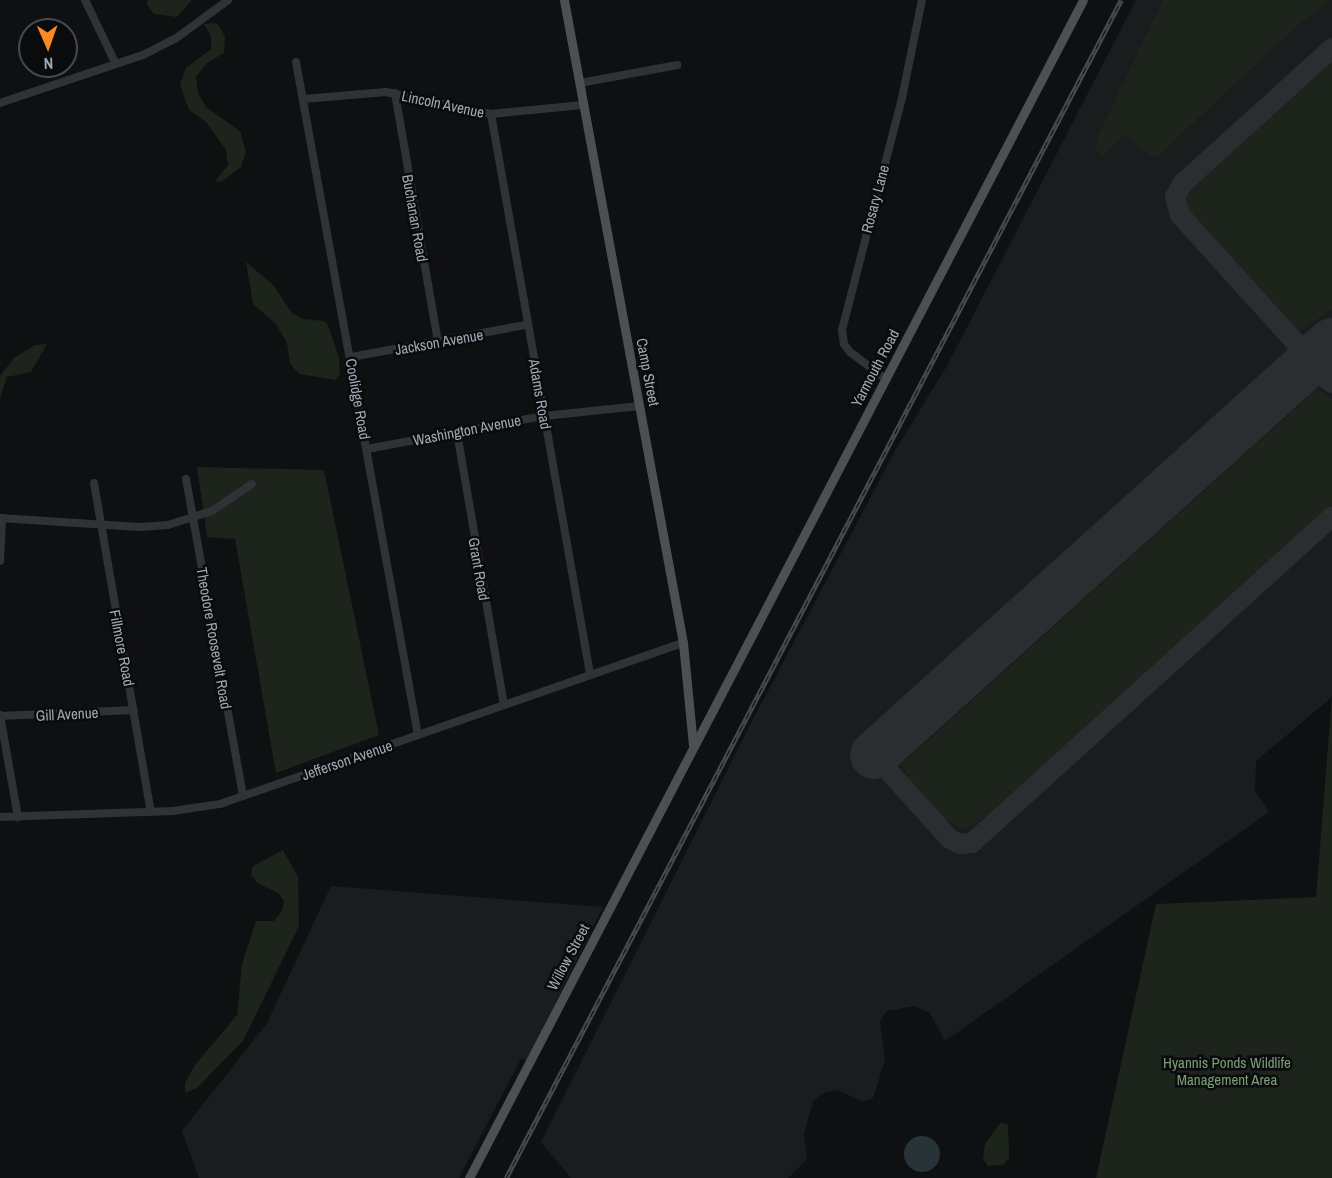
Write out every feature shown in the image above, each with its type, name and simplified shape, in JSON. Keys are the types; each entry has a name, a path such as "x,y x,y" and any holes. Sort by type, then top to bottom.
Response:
{"main road":[{"name":"Camp Street","path":"564,0 683,643 692,703 693,750"},
{"name":"Yarmouth Road","path":"693,750 1083,0"},
{"path":"692,703 712,713"},
{"name":"Willow Street","path":"469,1178 693,750"}],"street":[{"path":"85,0 116,64"},
{"path":"0,103 116,64 175,39 228,0"},
{"name":"Rosary Lane","path":"886,379 850,352 844,344 842,330 902,98 922,0"},
{"name":"Coolidge Road","path":"296,62 418,735"},
{"path":"580,83 677,65"},
{"name":"Lincoln Avenue","path":"303,99 395,93 491,114 583,105"},
{"name":"Buchanan Road","path":"395,93 438,342"},
{"name":"Adams Road","path":"491,114 526,325 590,674"},
{"name":"Jackson Avenue","path":"351,357 526,325"},
{"name":"Washington Avenue","path":"367,449 544,416 639,406"},
{"name":"Grant Road","path":"457,433 504,704"},
{"name":"Theodore Roosevelt Road","path":"186,479 243,796"},
{"name":"Fillmore Road","path":"94,483 151,813"},
{"path":"0,561 1,518 148,527 192,520 227,502 252,484"},
{"name":"Jefferson Avenue","path":"0,817 151,813 196,809 243,796 683,643"},
{"name":"Gill Avenue","path":"0,715 134,710"},
{"path":"0,715 18,817"}],"shaded area":[{"path":"1136,0 1332,0 1332,697 1256,761 1255,791 1269,812 945,1041 930,1013 914,1006 887,1011 880,1021 885,1060 873,1098 863,1102 838,1090 823,1093 813,1101 804,1134 807,1159 788,1178 571,1178 541,1142 751,723 896,449 948,364"},
{"path":"331,886 603,907 527,1060 521,1059 459,1178 199,1178 182,1131 267,1023"},
{"path":"922,1136 935,1141 940,1154 935,1167 922,1172 909,1167 904,1154 909,1141"}],"green space":[{"path":"147,0 192,0 177,17 154,14 147,5"},
{"path":"1163,0 1331,0 1297,26 1159,155 1152,156 1123,135 1103,157 1096,150 1097,138"},
{"path":"217,23 225,36 224,53 207,63 196,77 198,93 206,107 240,131 246,152 241,167 221,182 215,181 228,165 226,150 206,122 189,110 180,85 186,68 211,49 211,36 204,24"},
{"path":"1332,56 1332,309 1300,331 1283,319 1184,211 1181,199 1191,184"},
{"path":"246,262 273,285 292,313 303,319 324,321 328,325 339,358 340,374 336,380 299,374 290,363 287,343 276,324 253,304"},
{"path":"47,344 31,372 7,377 0,398 0,376 14,358 35,345"},
{"path":"1317,389 1332,399 1332,506 987,816 963,830 940,815 909,780 902,764"},
{"path":"197,467 324,470 379,735 276,773 235,539 207,537"},
{"name":"Hyannis Ponds Wildlife Management Area","path":"1332,696 1332,1178 1096,1178 1156,904 1316,897"},
{"path":"283,850 298,877 299,926 243,1041 197,1088 185,1093 185,1083 195,1065 237,1015 242,964 256,921 274,921 282,911 284,901 278,893 257,883 251,875 253,866"},
{"path":"1001,1122 1008,1125 1009,1158 1003,1165 988,1166 983,1159 985,1144"}],"taxiway":[{"path":"1295,375 1300,359 1296,343 1180,215 1175,197 1182,184 1332,48"},
{"path":"1296,343 1310,349 1326,347"},
{"path":"1295,375 1313,370 1332,383"},
{"path":"874,755 950,839 960,844 972,843 1332,517"}],"runway":[{"path":"874,755 1332,342"}],"railway":[{"path":"506,1178 1121,0"}]}
